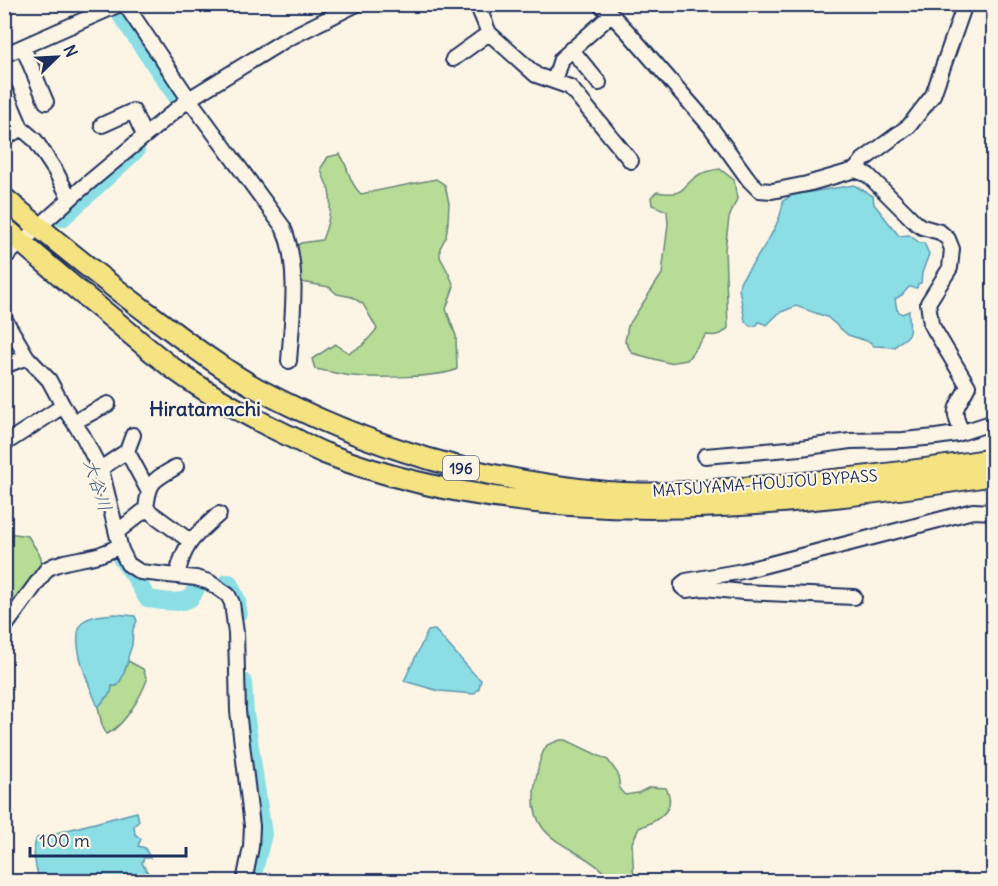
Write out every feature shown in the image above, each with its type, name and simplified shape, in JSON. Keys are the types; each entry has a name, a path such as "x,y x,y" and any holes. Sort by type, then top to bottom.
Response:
{"highway":[{"name":"MATSUYAMA-HOUJOU BYPASS","path":"4,198 110,285 183,339 257,388 329,424 396,450 470,471 544,484 610,492 678,493 851,479 993,459"},
{"name":"MATSUYAMA-HOUJOU BYPASS","path":"4,227 178,372 245,414 322,452 391,475 465,492 541,504 613,508 760,503 853,494 993,475"}],"street":[{"path":"4,55 120,4"},
{"path":"125,4 189,99 283,227 290,243 292,269 289,361"},
{"path":"4,258 144,135 189,99 285,40 357,4"},
{"path":"477,4 489,33 536,75 570,87 631,161"},
{"path":"598,4 611,15 710,126 749,180 759,190 772,191 855,170 864,160 909,126 933,95 965,4"},
{"path":"554,81 561,59 611,15"},
{"path":"453,60 489,33"},
{"path":"23,47 46,102"},
{"path":"572,50 599,83"},
{"path":"4,88 21,128 34,140 56,172 70,199"},
{"path":"102,125 133,111 144,135"},
{"path":"4,139 21,128"},
{"path":"855,170 868,175 922,227 940,232 948,239 952,249 950,268 928,303 928,315 931,324 968,386 955,407 954,415 962,432"},
{"path":"4,318 27,357 49,380 100,469 118,538 128,564 140,572 209,582 228,595 232,603 236,633 238,711 252,826 244,882"},
{"path":"4,366 27,357"},
{"path":"74,422 108,404"},
{"path":"4,444 63,406"},
{"path":"705,456 791,449 850,441 903,440 962,432 993,422"},
{"path":"100,469 127,451 133,435"},
{"path":"127,451 148,490"},
{"path":"4,628 47,569 54,565 98,556 146,509 148,490 155,480 176,467"},
{"path":"146,509 190,541"},
{"path":"854,597 705,588 686,590 682,584 686,581 743,571 973,511 993,512"},
{"path":"177,576 180,561 190,541 219,514"}],"green space":[{"path":"340,154 354,185 361,194 436,179 445,185 449,203 448,222 446,237 440,248 440,257 454,286 446,309 456,336 457,369 422,376 363,377 315,369 312,359 335,344 349,353 362,346 377,329 363,304 352,297 337,294 329,287 302,282 298,271 296,246 322,240 328,222 330,197 321,168 328,157"},
{"path":"720,169 734,180 737,199 729,218 725,249 728,328 718,335 706,335 687,360 669,363 632,353 625,341 628,326 662,274 668,224 667,211 652,205 651,197 657,192 679,192 700,174"},
{"path":"8,533 28,536 41,557 42,575 5,633 4,538"},
{"path":"128,661 143,669 147,680 136,703 125,718 106,734 98,707 111,692 112,686 117,686"},
{"path":"566,740 608,760 618,774 620,790 625,795 638,793 650,787 666,788 669,803 664,814 639,828 632,843 634,881 611,881 599,868 547,833 539,821 534,805 539,763 547,745"}],"water":[{"path":"854,185 873,196 874,204 899,236 909,235 920,243 924,243 929,254 921,283 917,288 909,287 895,299 897,310 902,314 909,311 910,328 907,337 895,347 874,346 870,342 848,335 827,317 796,306 779,313 767,325 759,322 756,326 750,326 745,321 739,289 740,282 773,232 783,201 792,195"},
{"path":"115,614 135,616 137,621 133,629 132,645 122,678 117,686 112,686 111,692 98,707 82,663 78,639 79,629 84,621 91,618"},
{"path":"435,630 481,680 474,694 439,691 404,681 428,631"},
{"path":"137,812 139,821 134,826 135,834 141,839 138,846 145,848 150,858 144,858 142,863 148,873 149,881 33,881 38,875 34,851 37,838"}],"waterway":[{"name":"大谷川","path":"122,17 179,100"},
{"name":"大谷川","path":"62,218 136,150"},
{"name":"大谷川","path":"121,558 147,598 183,601 191,597 198,584"},
{"name":"大谷川","path":"226,583 229,583 237,600 238,613"},
{"name":"大谷川","path":"243,682 245,713 263,834 251,882"}],"district":[{"name":"Hiratamachi","path":"205,408"}]}
